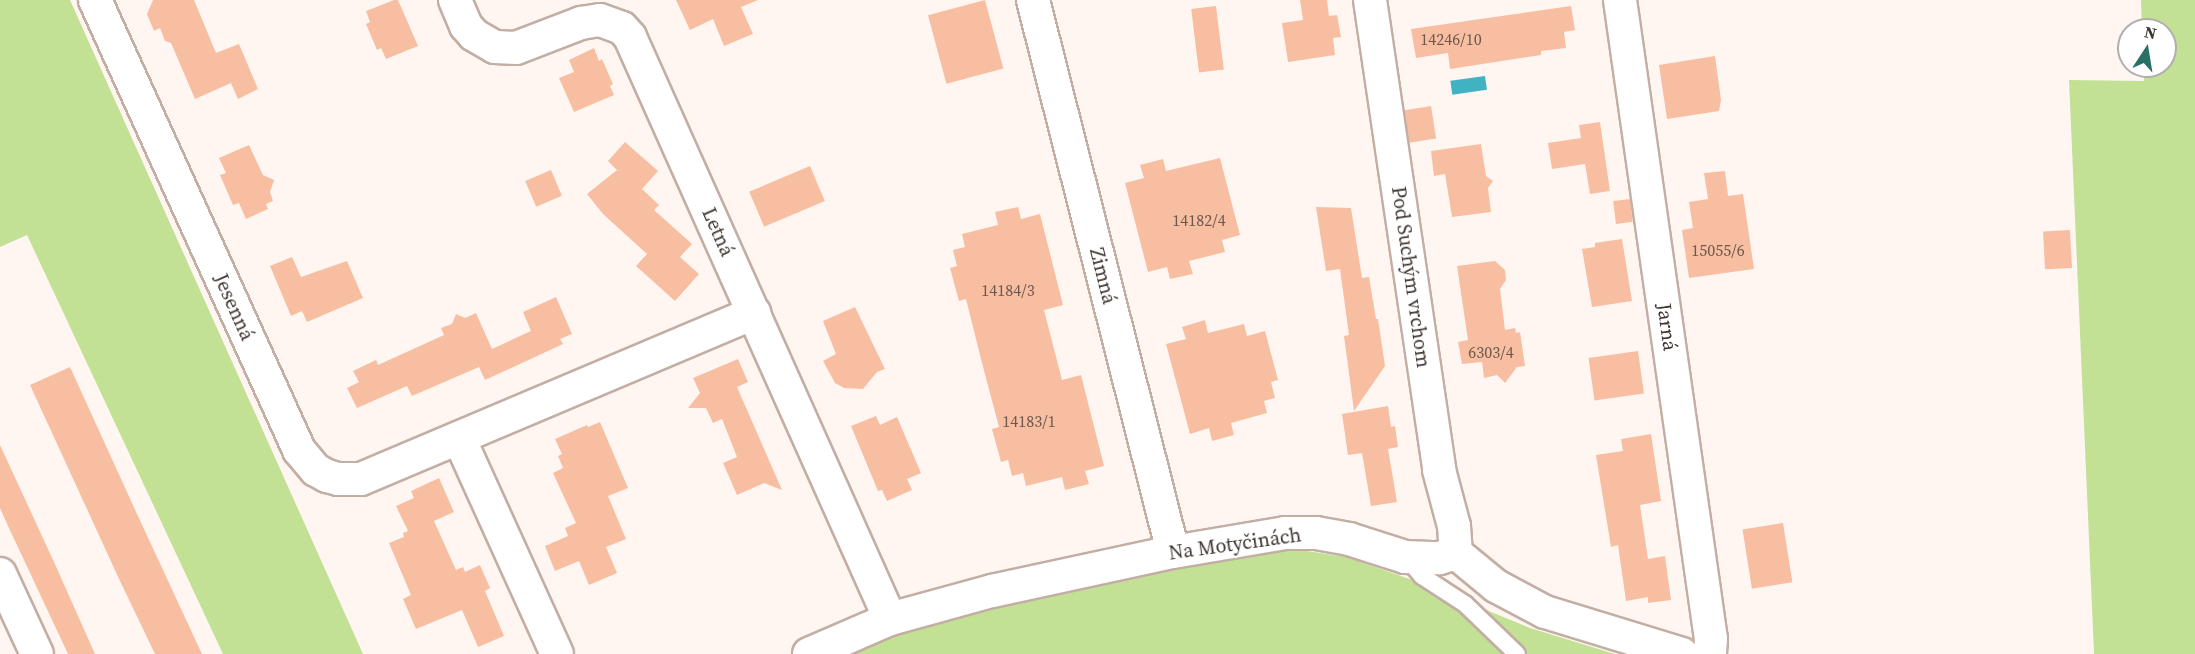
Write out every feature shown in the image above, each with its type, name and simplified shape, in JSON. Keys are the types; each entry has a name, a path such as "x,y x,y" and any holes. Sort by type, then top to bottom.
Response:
{"street":[{"name":"Jesenná","path":"95,0 306,461 327,476 338,479 360,479 754,313"},
{"name":"Letná","path":"455,0 466,26 474,35 495,46 516,48 581,23 600,20 622,28 630,37 890,620"},
{"name":"Zimná","path":"1033,0 1173,552"},
{"name":"Pod Suchým vrchom","path":"1370,0 1439,470 1454,526 1456,553"},
{"name":"Jarná","path":"1620,0 1711,639 1710,654"},
{"path":"459,438 557,654"},
{"name":"Na Motyčinách","path":"809,654 890,620 1003,588 1173,552 1285,532 1316,533 1349,539 1405,557 1439,558 1456,553"},
{"path":"1456,553 1496,586 1536,608 1639,643 1682,654"},
{"path":"0,574 37,654"}],"lane":[{"path":"1405,557 1422,576 1465,604 1517,654"}],"green space":[{"path":"0,0 70,0 363,654 223,654 27,235 0,247"},
{"path":"2141,0 2195,0 2195,654 2094,654 2069,80 2144,81 2144,78 2177,78 2177,18 2142,18"},
{"path":"1280,547 1347,557 1415,581 1530,628 1615,654 851,654 893,635 1065,587"}],"water":[{"path":"1485,76 1487,90 1452,95 1450,81"}],"building":[{"path":"153,0 194,0 216,53 239,44 258,89 238,99 231,83 195,99 171,43 165,41 160,28 154,31 147,14"},
{"path":"398,0 418,46 386,59 381,48 377,50 366,24 370,22 366,11"},
{"path":"676,0 758,0 741,7 753,34 724,46 713,19 690,30"},
{"path":"985,0 1003,69 946,84 928,15"},
{"path":"1300,0 1327,0 1329,16 1337,15 1341,37 1333,38 1335,55 1288,62 1282,23 1303,20"},
{"path":"1216,6 1224,70 1199,73 1191,9"},
{"path":"1571,6 1575,30 1564,32 1566,48 1541,51 1541,55 1450,69 1448,53 1416,58 1411,29"},
{"path":"594,48 599,61 602,59 613,84 610,86 614,95 574,112 559,78 574,72 569,60"},
{"path":"1715,56 1721,100 1719,111 1667,119 1659,65"},
{"path":"1431,106 1436,139 1409,143 1404,110"},
{"path":"1600,122 1610,191 1590,194 1585,164 1552,169 1548,143 1581,138 1579,125"},
{"path":"625,142 658,171 642,189 659,205 654,210 692,244 680,257 699,274 675,301 636,266 647,254 603,214 587,194 617,170 608,161"},
{"path":"1481,144 1486,176 1493,181 1488,188 1491,212 1452,217 1445,174 1434,176 1431,151"},
{"path":"249,145 263,175 274,180 270,192 273,201 266,204 268,209 246,219 239,203 233,205 220,175 226,173 219,158"},
{"path":"1220,158 1240,235 1222,240 1225,252 1189,261 1193,274 1170,279 1167,267 1148,272 1125,183 1144,178 1140,165 1163,159 1166,171"},
{"path":"810,166 825,201 764,227 749,192"},
{"path":"551,170 562,196 536,207 525,181"},
{"path":"1725,171 1728,196 1743,194 1754,269 1689,278 1682,230 1693,228 1689,202 1708,199 1704,173"},
{"path":"1630,199 1633,222 1616,224 1613,201"},
{"path":"1018,207 1021,219 1040,214 1063,305 1044,310 1062,380 1081,375 1104,466 1085,471 1089,484 1065,490 1062,477 1026,486 1023,473 1012,476 1008,460 1001,462 992,429 999,427 966,299 959,301 950,268 957,266 953,250 965,247 962,234 998,225 995,212"},
{"path":"1316,207 1351,208 1362,278 1369,277 1376,319 1378,319 1385,366 1354,411 1344,336 1349,335 1340,269 1326,271"},
{"path":"2070,230 2072,268 2045,269 2043,231"},
{"path":"1622,239 1632,301 1592,307 1582,249 1595,247 1595,243"},
{"path":"292,257 301,277 347,261 363,298 307,322 302,311 291,316 270,266"},
{"path":"1495,261 1505,270 1506,280 1500,289 1505,330 1515,328 1516,333 1520,332 1525,366 1517,367 1505,383 1497,375 1484,378 1482,362 1462,364 1458,342 1468,340 1457,266"},
{"path":"556,297 572,334 560,339 563,344 485,380 479,367 412,396 407,386 357,408 347,388 359,382 353,371 376,360 378,365 444,335 441,328 452,324 456,314 465,318 476,313 492,349 531,331 523,312"},
{"path":"855,307 885,369 877,372 863,389 844,388 835,383 823,361 836,354 823,321"},
{"path":"1205,320 1208,333 1244,324 1247,336 1265,331 1278,380 1271,382 1275,398 1264,401 1267,413 1231,423 1234,435 1212,441 1209,428 1190,434 1166,344 1186,339 1182,327"},
{"path":"1638,351 1644,394 1594,401 1588,358"},
{"path":"738,359 748,382 737,387 782,490 764,483 737,495 723,463 737,457 722,419 713,423 706,408 688,408 700,393 693,378"},
{"path":"70,367 202,654 155,654 120,581 30,385"},
{"path":"1388,406 1391,427 1395,426 1398,447 1388,449 1397,502 1371,506 1362,453 1348,455 1342,414"},
{"path":"876,416 880,425 897,417 921,473 907,479 912,490 887,501 882,490 878,491 851,426"},
{"path":"600,422 628,488 608,496 626,539 606,547 617,573 589,585 579,561 555,571 545,546 568,536 565,528 576,523 553,473 563,468 558,456 562,454 555,439"},
{"path":"1651,434 1661,501 1640,505 1648,559 1665,556 1671,600 1648,603 1648,597 1626,601 1618,545 1611,547 1596,455 1623,451 1621,439"},
{"path":"0,445 95,654 68,654 8,526 0,508"},
{"path":"439,478 454,512 434,521 456,570 463,567 465,572 480,565 490,588 485,591 504,636 478,647 462,610 416,629 403,599 411,595 389,543 404,537 403,533 408,531 396,506 414,498 411,491"},
{"path":"1783,523 1792,582 1752,589 1743,529"}]}
